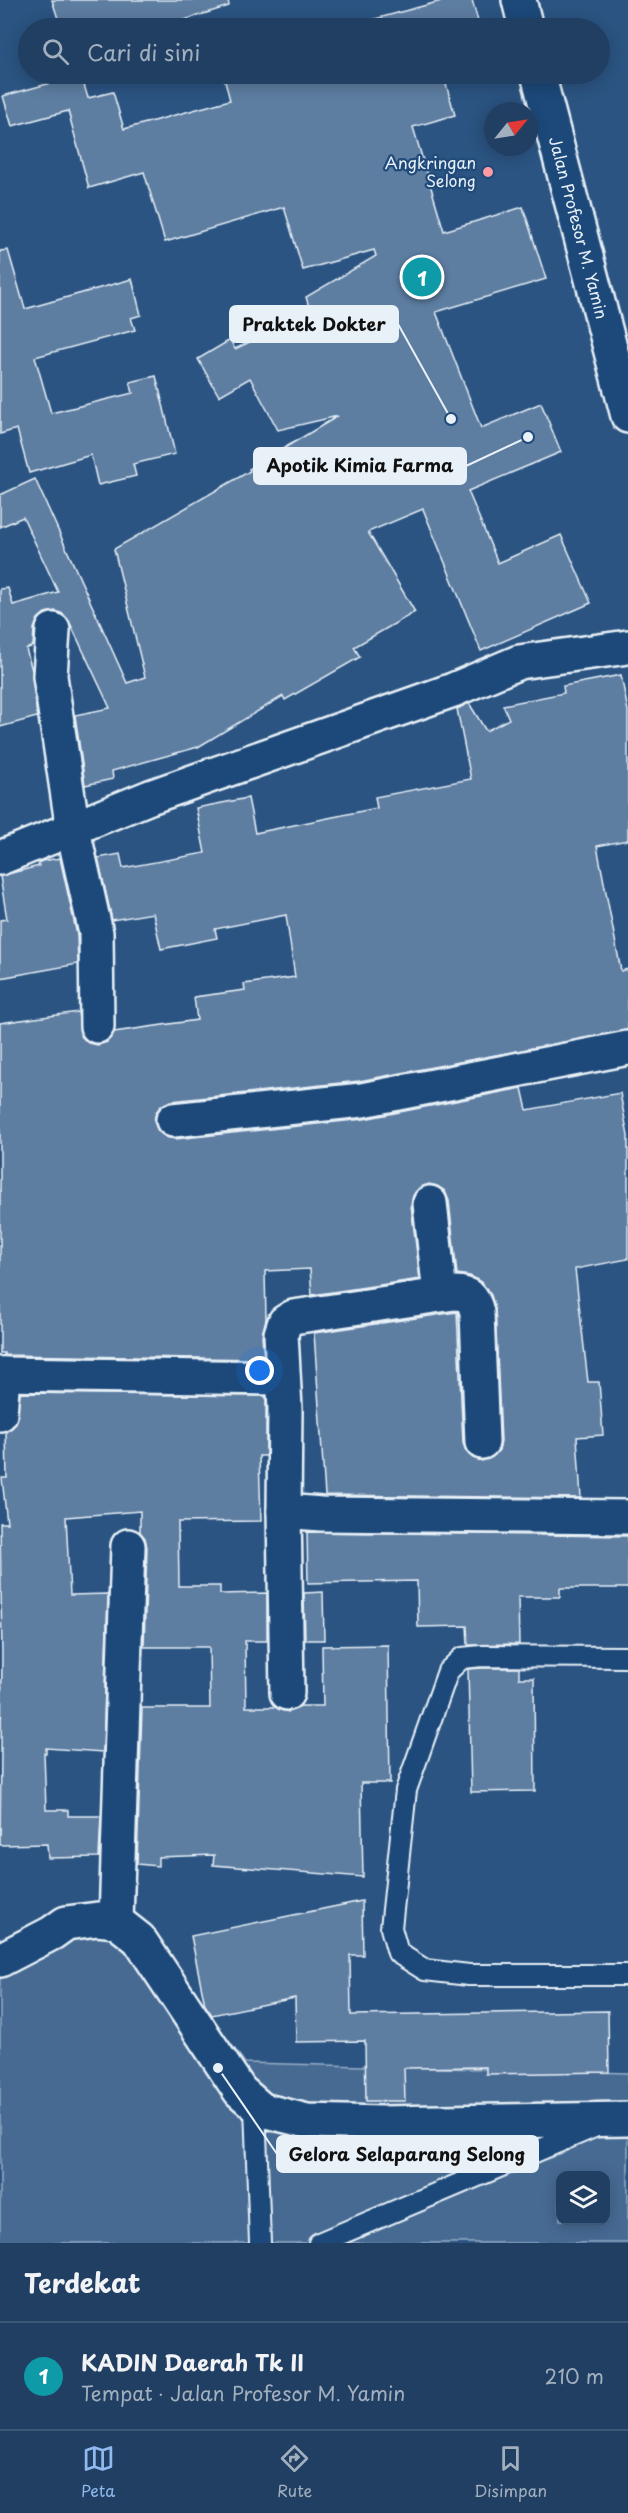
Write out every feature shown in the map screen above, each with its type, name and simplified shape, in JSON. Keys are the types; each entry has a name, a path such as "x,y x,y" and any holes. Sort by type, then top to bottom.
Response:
{"street":[{"path":"519,0 524,18"},
{"name":"Jalan Profesor M. Yamin","path":"541,84 628,416"},
{"path":"53,630 50,676 73,830 96,933 97,1026"},
{"path":"0,858 150,797 453,690 519,662 628,647"},
{"path":"173,1120 362,1100 628,1048"},
{"path":"430,1203 440,1294"},
{"path":"287,1693 285,1409 282,1334 285,1322 293,1317 440,1294 466,1293 474,1300 477,1312 482,1442"},
{"path":"0,1414 2,1374 283,1378"},
{"path":"284,1511 321,1514 628,1517"},
{"path":"116,1921 128,1546"},
{"path":"0,1960 52,1933 66,1923 98,1919 116,1921 139,1939 240,2091 255,2106 285,2117 317,2121 381,2123 619,2119"}],"lane":[{"path":"628,1657 482,1656 462,1658 448,1671 406,1790 391,1928 398,1953 425,1970 469,1975 628,1975"},
{"path":"255,2106 260,2243"},
{"path":"319,2243 619,2119"}],"shaded area":[{"path":"126,1901 245,2063 628,2073 628,2243 0,2243 0,1964"}],"building":[{"path":"52,0 228,0 229,6 191,18 58,18"},
{"path":"445,0 472,0 477,18 379,18"},
{"path":"48,84 84,84 88,98 113,92 124,129 230,100 226,84 446,84 455,115 413,127 444,231 523,207 546,279 436,312 481,428 541,403 561,452 468,491 498,563 561,535 591,603 481,651 423,509 368,532 415,612 354,647 360,657 285,700 283,696 198,747 112,771 113,779 85,785 75,715 110,708 69,621 63,614 55,611 45,613 38,619 34,629 33,646 26,649 32,670 37,717 0,727 0,589 8,588 13,605 58,592 23,517 0,527 0,495 35,479 127,683 145,677 114,549 250,471 249,469 338,416 278,430 250,378 219,396 198,359 230,340 235,349 311,313 306,297 376,256 374,250 303,270 284,207 165,242 144,172 89,188 68,111 12,126 3,96"},
{"path":"8,250 25,309 132,279 141,315 131,318 135,330 35,357 51,413 133,393 130,382 156,376 175,454 133,464 136,476 98,485 91,455 29,473 17,429 0,434 0,251"},
{"path":"621,675 628,711 628,840 597,846 621,971 628,969 628,1030 359,1081 171,1101 162,1105 156,1112 154,1121 158,1131 166,1137 175,1139 364,1119 522,1088 527,1110 620,1093 628,1136 628,1259 575,1269 588,1382 599,1382 603,1435 577,1437 581,1498 325,1495 314,1333 457,1312 463,1443 466,1451 473,1458 482,1461 492,1457 499,1450 501,1441 495,1309 491,1295 481,1282 470,1276 457,1274 449,1201 445,1191 429,1184 419,1188 413,1196 411,1205 420,1279 312,1295 310,1269 265,1271 266,1319 262,1335 264,1359 4,1355 0,1353 0,1023 78,1012 81,1036 88,1043 98,1045 107,1042 114,1032 197,1020 194,997 245,990 244,984 295,977 286,915 215,929 217,938 161,949 153,913 112,920 98,858 120,854 123,868 205,853 196,808 248,798 255,833 377,808 375,797 471,779 457,709 469,703 486,731 509,719 503,705 564,693 563,686"},
{"path":"60,858 77,935 78,964 0,978 0,920 7,919 0,876 39,866 38,863 42,861"},
{"path":"20,1393 266,1396 266,1456 259,1456 261,1521 178,1522 179,1586 220,1586 220,1594 267,1593 267,1641 245,1641 246,1707 275,1707 288,1712 300,1706 323,1706 322,1646 388,1645 390,1783 361,1783 363,1877 213,1865 214,1855 158,1857 158,1866 137,1864 142,1708 210,1708 209,1647 144,1647 147,1547 145,1538 140,1532 140,1511 66,1517 70,1595 108,1594 103,1752 46,1748 46,1753 44,1753 46,1810 68,1810 68,1816 101,1816 99,1857 48,1858 47,1844 0,1845 2,1655 0,1523 7,1523 2,1478 7,1478 6,1431 16,1424"},
{"path":"307,1532 628,1536 628,1588 560,1588 560,1597 518,1597 519,1644 468,1645 467,1626 418,1627 417,1581 308,1583"},
{"path":"323,1592 324,1640 305,1640 304,1593"},
{"path":"519,1668 519,1678 534,1678 535,1791 471,1792 468,1669"},
{"path":"362,1901 363,1955 350,1955 351,2015 608,2011 609,2072 486,2074 486,2067 404,2068 405,2101 366,2101 365,2041 296,2042 295,1998 212,2015 205,2005 191,1936"}],"place":[{"name":"Angkringan Selong","path":"488,172"},
{"name":"KADIN Daerah Tk II","path":"422,277"},
{"name":"Praktek Dokter","path":"451,419"},
{"name":"Apotik Kimia Farma","path":"528,437"},
{"name":"Gelora Selaparang Selong","path":"218,2068"}]}
